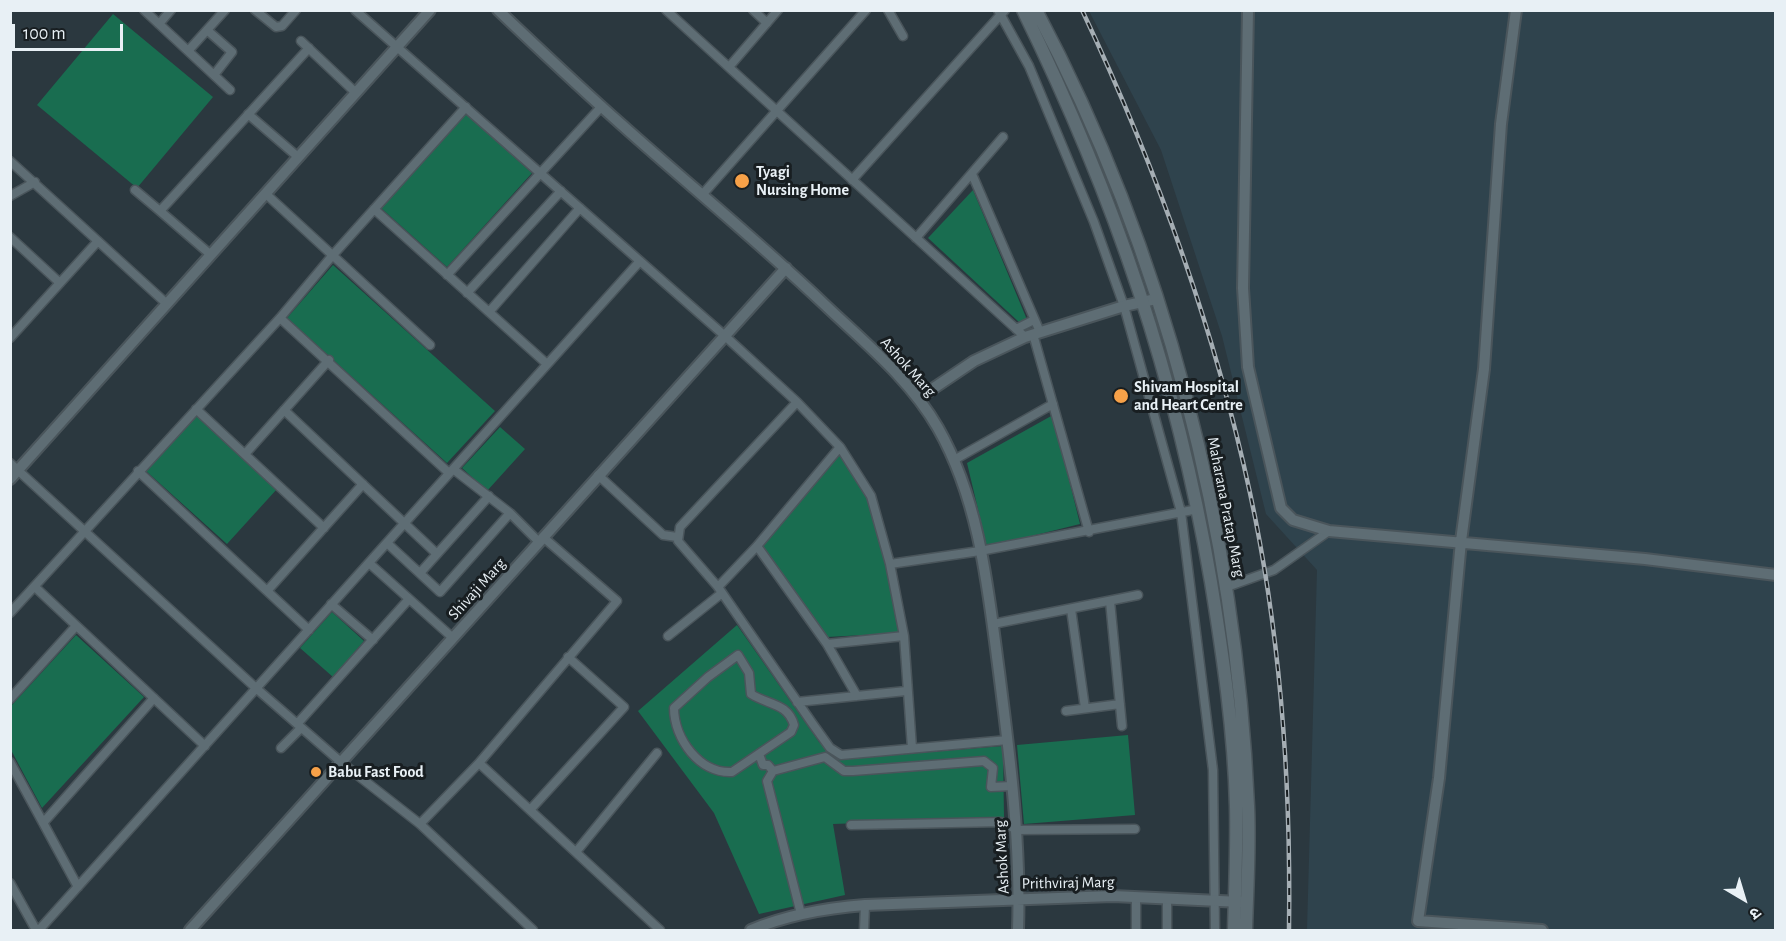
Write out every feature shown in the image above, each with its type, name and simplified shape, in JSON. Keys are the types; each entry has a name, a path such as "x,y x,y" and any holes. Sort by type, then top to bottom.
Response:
{"main road":[{"name":"Maharana Pratap Marg","path":"1023,10 1082,138 1150,301 1198,509 1222,644 1236,806 1241,902 1246,930"},
{"name":"Maharana Pratap Marg","path":"1036,10 1065,65 1095,134 1198,447 1224,588 1240,694 1248,808 1241,902 1234,930"}],"street":[{"path":"144,10 230,90"},
{"path":"159,24 171,10"},
{"path":"188,51 225,10"},
{"path":"255,10 276,27 282,26 296,10"},
{"path":"355,10 725,336 797,402 840,447 870,496 890,564 904,636 906,691 912,748"},
{"path":"10,479 15,466 167,304 430,10"},
{"name":"Ashok Marg","path":"498,10 602,106 786,268 885,361 918,398 954,460 974,513 993,624 1017,830 1018,930"},
{"path":"666,10 1016,329 1033,335"},
{"path":"753,10 767,23"},
{"path":"729,67 778,10"},
{"path":"702,195 866,10"},
{"path":"888,10 903,36"},
{"path":"1248,10 1243,288 1248,367 1281,508 1293,520 1329,531 1645,559 1776,575"},
{"path":"1516,10 1501,124 1484,369 1461,541 1439,778 1418,921 1542,930"},
{"path":"852,180 1001,12 1029,66 1060,136 1124,306 1181,512 1213,770 1215,930"},
{"path":"207,30 232,52 214,75"},
{"path":"301,41 356,93"},
{"path":"160,211 309,48"},
{"path":"10,613 280,318 332,256 466,106"},
{"path":"447,275 602,106"},
{"path":"248,114 298,158"},
{"path":"916,238 1003,136"},
{"path":"10,161 167,304"},
{"path":"972,174 1034,320 1033,335 1089,532"},
{"path":"10,196 35,182"},
{"path":"135,190 211,255"},
{"path":"467,293 561,191"},
{"path":"266,194 430,345"},
{"path":"489,312 580,208"},
{"path":"374,209 547,364"},
{"path":"12,241 60,283"},
{"path":"10,338 98,241"},
{"path":"10,883 38,930 640,261"},
{"name":"Shivaji Marg","path":"190,930 786,268"},
{"path":"918,398 974,361 1033,335 1124,306 1150,301"},
{"path":"280,318 451,471 489,496 617,601 479,763 420,824"},
{"path":"1016,329 1034,320"},
{"path":"245,454 329,360"},
{"path":"677,537 680,527 797,402"},
{"path":"954,460 1053,404"},
{"path":"196,409 324,528"},
{"path":"284,410 437,554"},
{"path":"668,636 720,590 840,447"},
{"path":"15,466 257,689 342,763 420,824 533,930"},
{"path":"138,471 309,630"},
{"path":"598,475 663,535 677,537 720,590 830,748 840,755 1008,740"},
{"path":"267,591 363,484"},
{"path":"420,573 489,496"},
{"path":"890,564 1089,532 1198,509"},
{"path":"387,543 440,592 510,513"},
{"path":"1224,588 1274,570 1329,531"},
{"path":"757,546 826,644 857,696"},
{"path":"369,563 453,638"},
{"path":"35,587 205,746"},
{"path":"993,624 1138,595"},
{"path":"281,748 410,599"},
{"path":"1110,600 1122,726"},
{"path":"332,604 373,640"},
{"path":"1071,609 1085,708"},
{"path":"10,699 76,626"},
{"path":"826,644 904,636"},
{"path":"738,655 749,673 751,694 780,706 792,716 795,725 791,732 759,754 732,772 721,773 708,768 690,752 674,719 674,708 708,677 738,655"},
{"path":"530,810 624,707 568,657"},
{"path":"797,702 906,691"},
{"path":"43,823 154,698"},
{"path":"1066,711 1120,704"},
{"path":"576,852 657,753"},
{"path":"759,754 763,765 768,765 773,771"},
{"path":"801,914 767,780 773,771 825,757 844,771 984,761 993,768 991,787 1012,786"},
{"path":"10,762 78,887"},
{"path":"479,763 660,930"},
{"path":"851,825 1001,822 1017,830 1135,829"},
{"path":"1136,897 1136,930"},
{"name":"Prithviraj Marg","path":"751,930 801,914 865,905 1136,897 1241,902"},
{"path":"1167,898 1167,930"},
{"path":"864,930 865,905"}],"shaded area":[{"path":"1089,11 1775,11 1775,930 1307,930 1317,570 1266,514 1222,336 1161,150"}],"green space":[{"path":"113,14 213,97 137,188 37,105"},
{"path":"466,114 532,173 447,267 381,208"},
{"path":"973,190 1028,322 1020,323 928,238"},
{"path":"333,265 495,411 447,463 287,318"},
{"path":"196,415 277,489 227,544 146,471"},
{"path":"1053,415 1080,524 987,547 967,463"},
{"path":"500,427 525,449 487,491 462,468"},
{"path":"840,453 869,498 891,568 900,633 827,637 761,546"},
{"path":"332,612 364,641 333,677 300,648"},
{"path":"737,625 819,742 832,754 845,759 1003,746 1004,818 833,824 845,895 759,914 714,813 638,711"},
{"path":"76,635 144,697 42,808 11,750 11,706"},
{"path":"1128,735 1135,815 1024,824 1017,745"}],"railway":[{"path":"1082,10 1134,127 1180,247 1219,369 1250,493 1269,601 1282,711 1288,821 1289,930"}],"place":[{"name":"Tyagi Nursing Home","path":"742,181"},
{"name":"Shivam Hospital and Heart Centre","path":"1121,396"},
{"name":"Babu Fast Food","path":"316,772"}]}
